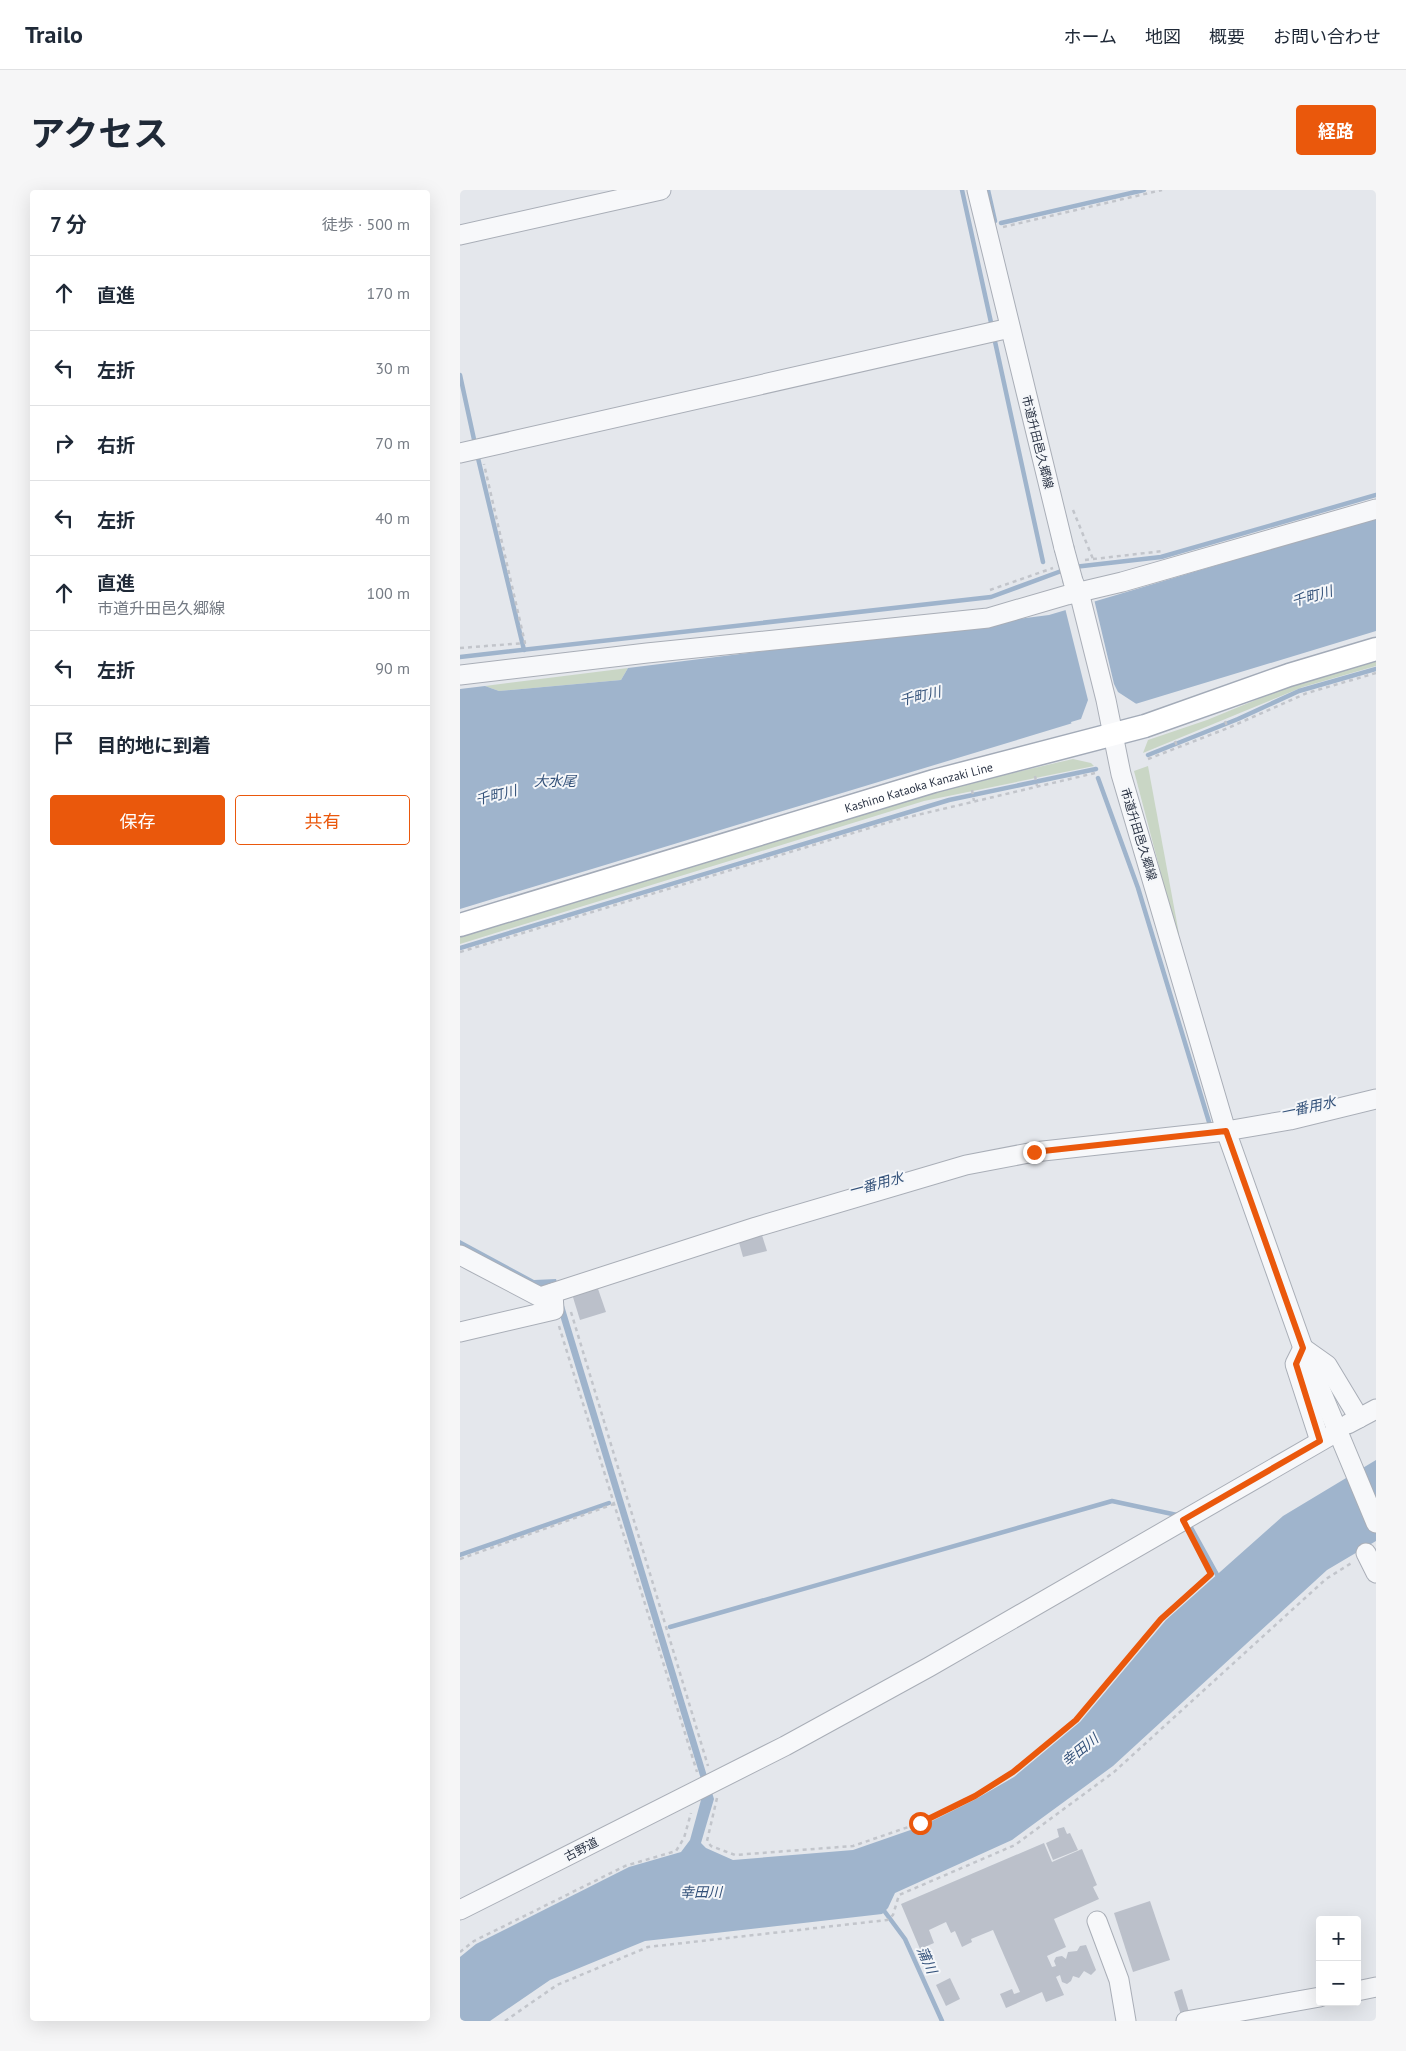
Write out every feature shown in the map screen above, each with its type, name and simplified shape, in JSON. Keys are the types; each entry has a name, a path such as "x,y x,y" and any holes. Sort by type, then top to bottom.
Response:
{"main road":[{"name":"Kashino Kataoka Kanzaki Line","path":"460,925 1111,726 1376,649"}],"street":[{"path":"460,235 661,190"},
{"name":"市道升田邑久郷線","path":"977,190 986,231 999,330 1077,591 1121,774 1226,1131 1303,1348 1376,1523"},
{"path":"473,450 999,330"},
{"path":"460,675 647,653 988,618 1077,591 1122,582 1376,509"},
{"path":"460,1332 559,1300 756,1227 966,1165 1034,1152 1226,1131 1290,1120 1376,1099"},
{"path":"460,1255 540,1297 559,1300"},
{"path":"1303,1348 1327,1365 1353,1421 1376,1409"},
{"name":"古野道","path":"460,1910 785,1746 929,1666 1324,1439 1296,1364 1303,1348"},
{"path":"1366,1554 1376,1573"},
{"path":"1097,1921 1119,1980 1126,2021"},
{"path":"1361,1990 1376,1987"},
{"path":"1186,2021 1316,1998"}],"path":[{"path":"986,231 1162,190"},
{"path":"460,648 522,643 473,450"},
{"path":"1148,759 1176,744 1228,728 1307,692 1376,674"},
{"path":"1225,722 1228,728"},
{"path":"460,951 895,819 974,799 1095,773"},
{"path":"1035,777 1037,785"},
{"path":"972,792 974,799"},
{"path":"893,813 895,819"},
{"path":"754,855 756,861"},
{"path":"570,912 572,917"},
{"path":"559,1300 614,1504 705,1786 718,1800 707,1841 711,1846 735,1855 853,1846 920,1823 975,1796 1013,1772 1076,1720 1161,1619 1211,1574 1183,1520"},
{"path":"460,1952 474,1941 625,1866 676,1850 684,1838 705,1786 559,1300"},
{"path":"460,1558 614,1504"},
{"path":"505,2021 557,1985 648,1947 887,1920 893,1915 899,1895 1015,1845 1114,1772 1326,1579 1366,1554"}],"green space":[{"path":"1376,659 1376,666 1303,687 1143,753 1148,740 1207,720 1275,692"},
{"path":"628,668 621,680 499,691 485,686"},
{"path":"1073,759 1091,763 1094,766 924,801 460,944 460,934 921,794"},
{"path":"1148,766 1179,934 1177,935 1134,771"}],"water":[{"name":"大水尾","path":"1376,518 1376,631 460,909 460,689 485,686 499,691 621,680 628,668 1049,615"},
{"name":"幸田川","path":"460,1240 534,1280 556,1279 714,1799 701,1843 706,1848 733,1860 853,1850 922,1826 976,1799 1014,1777 1080,1722 1166,1620 1283,1516 1376,1460 1376,1541 1327,1570 1113,1766 1012,1840 895,1893 888,1908 882,1914 645,1941 550,1980 490,2021 460,2021 460,1957 476,1944 629,1867 681,1852 690,1840 704,1789 551,1286 534,1288 460,1249"}],"pier":[{"path":"1094,599 1114,684 1118,692 1138,705 1072,725 1071,722 1081,719 1088,700 1065,608"}],"building":[{"path":"761,1232 767,1251 743,1257 738,1239"},
{"path":"597,1286 606,1312 580,1320 572,1294"},
{"path":"1064,1827 1067,1834 1070,1833 1078,1850 1053,1860 1046,1843 1059,1837 1057,1829"},
{"path":"1044,1843 1052,1862 1082,1849 1097,1885 1093,1887 1099,1899 1054,1919 1066,1947 1047,1956 1052,1967 1056,1966 1054,1961 1056,1957 1062,1956 1066,1959 1068,1952 1077,1951 1080,1946 1086,1945 1096,1970 1091,1975 1084,1971 1079,1978 1073,1976 1067,1984 1062,1982 1060,1975 1056,1977 1064,1995 1046,2002 1042,1992 1006,2008 1000,1994 1012,1989 1014,1994 1020,1992 993,1930 971,1939 972,1942 962,1947 955,1931 951,1933 946,1922 929,1930 934,1943 920,1949 901,1904"},
{"path":"1150,1901 1170,1960 1133,1972 1114,1913"},
{"path":"950,1978 960,1999 946,2006 936,1985"},
{"path":"1182,1989 1189,2012 1181,2015 1174,1992"}],"waterway":[{"path":"962,190 992,327"},
{"path":"988,190 995,221"},
{"path":"1001,223 1144,190"},
{"path":"994,337 1043,562"},
{"path":"460,375 475,444"},
{"path":"477,454 524,650"},
{"path":"1074,567 1161,557 1376,495"},
{"path":"460,657 991,597 1064,570"},
{"path":"1148,755 1238,719 1299,691 1376,669"},
{"path":"460,948 949,800 1096,769"},
{"path":"1098,778 1138,888 1209,1122"},
{"path":"670,1627 1112,1501 1177,1515 1180,1513"},
{"path":"460,1555 609,1503"},
{"path":"1189,1524 1220,1580"},
{"name":"蒲川","path":"885,1912 905,1939 942,2021"}],"route":[{"path":"920,1823 975,1796 1013,1772 1076,1720 1161,1619 1211,1574 1183,1520 1320,1441 1296,1364 1303,1348 1226,1131 1034,1152"}],"water label":[{"name":"千町川","path":"1312,596"},
{"name":"千町川","path":"920,696"},
{"name":"千町川","path":"496,795"},
{"name":"一番用水","path":"1308,1107"},
{"name":"一番用水","path":"876,1184"}]}
